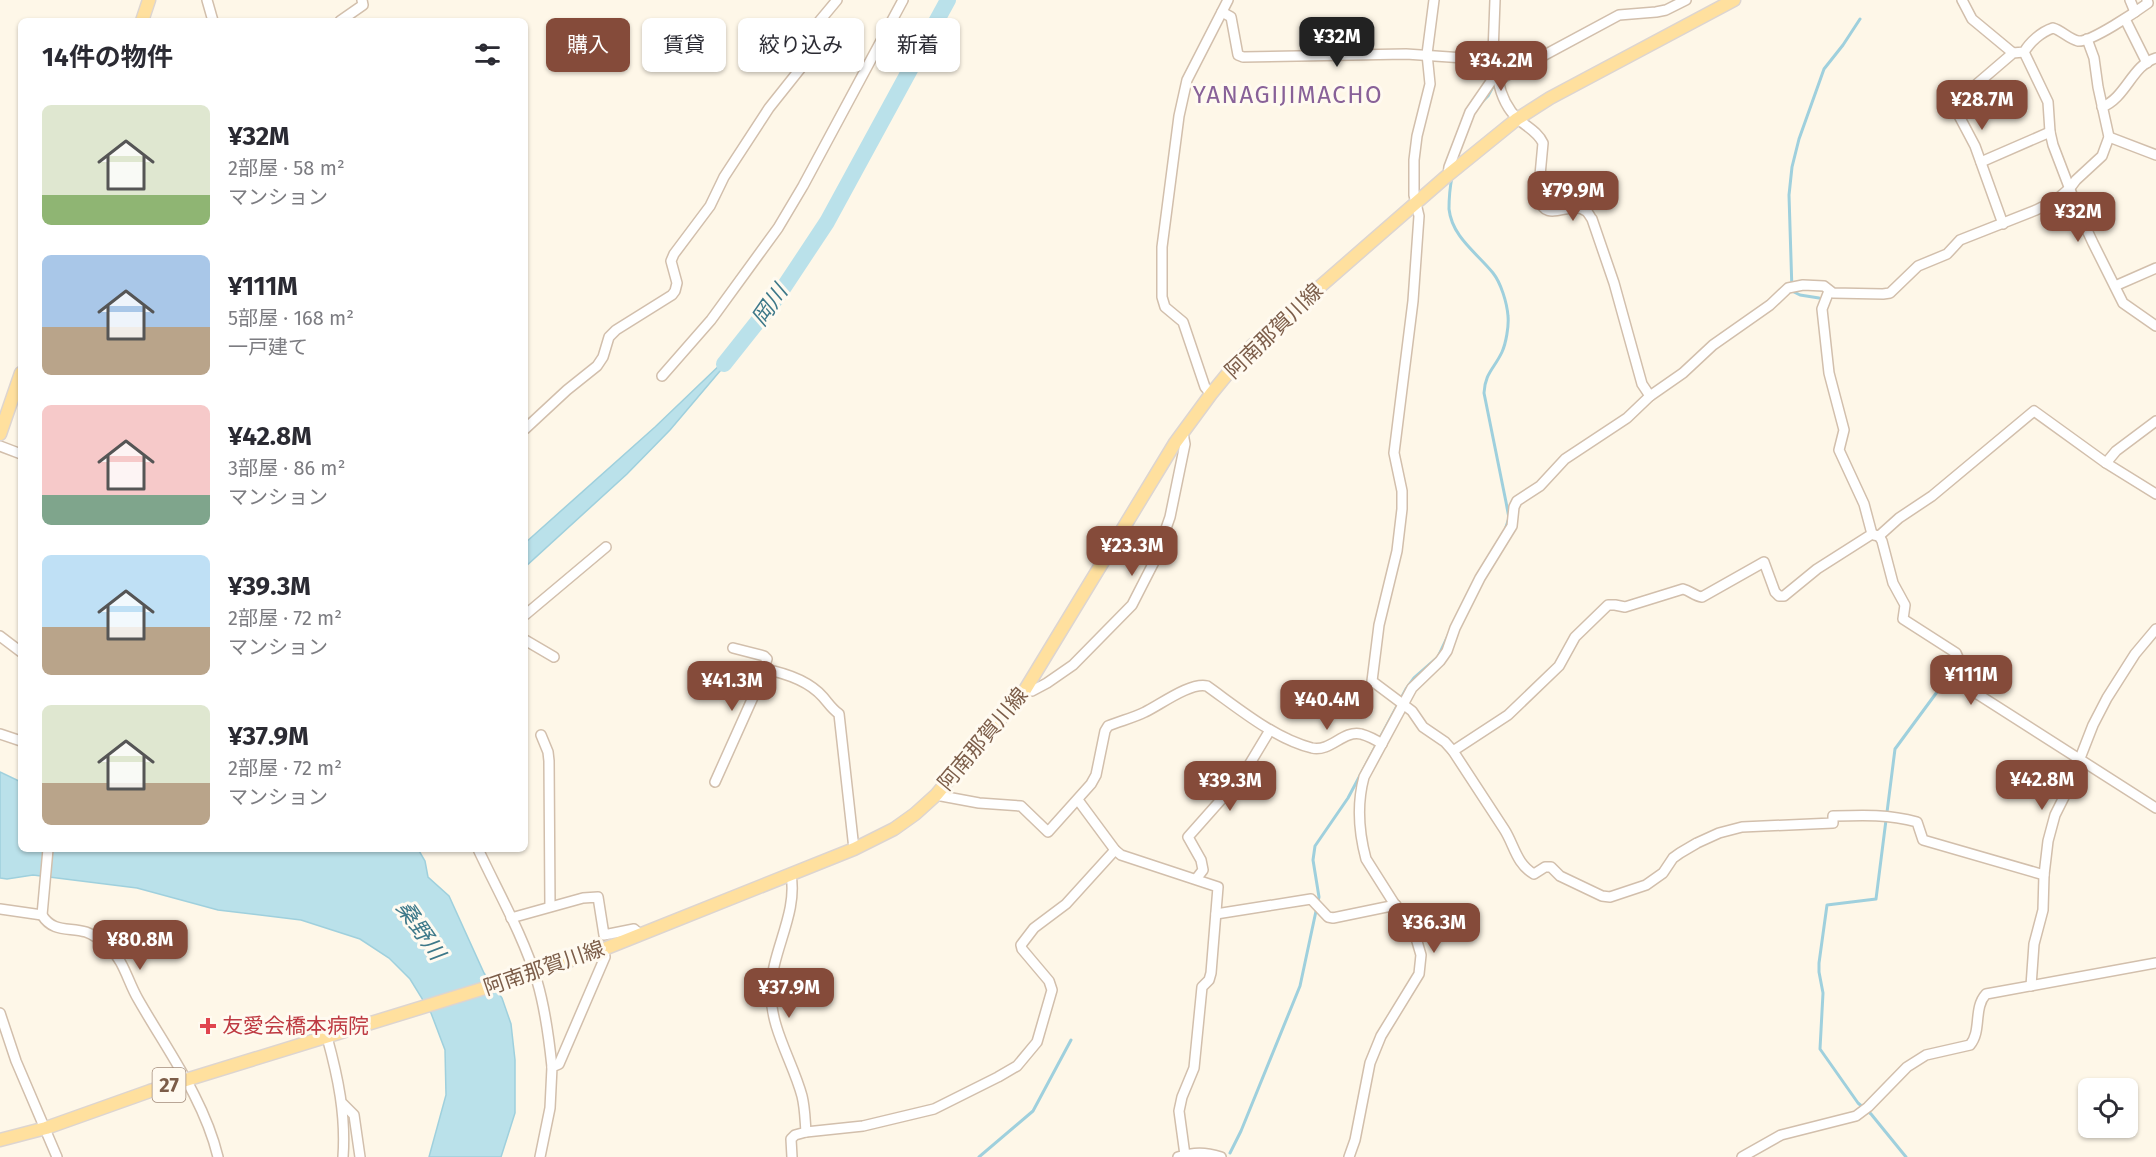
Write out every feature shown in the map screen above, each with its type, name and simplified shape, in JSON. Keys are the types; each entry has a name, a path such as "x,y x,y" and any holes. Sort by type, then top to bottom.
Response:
{"main road":[{"path":"143,18 149,0"},
{"name":"阿南那賀川線","path":"0,1140 46,1128 186,1080 519,978 604,949 854,849 894,829 936,795 1025,690 1183,433 1211,394 1253,345 1448,175 1517,119 1559,93 1734,0"},
{"path":"0,434 18,382"}],"street":[{"path":"207,0 212,18"},
{"path":"344,18 363,5 362,0"},
{"path":"528,426 597,366 603,357 609,337 616,330 672,295 677,283 672,267 674,254 710,206 724,177 769,108 808,59 812,34 817,24 837,0"},
{"path":"662,376 711,320 778,228 903,0"},
{"path":"1211,394 1205,387 1183,322 1165,307 1162,297 1162,247 1179,116 1187,80 1228,0"},
{"path":"1434,0 1428,54 1430,84 1414,160 1414,192 1419,216 1413,301 1394,453 1402,491 1402,509 1397,551 1379,625 1372,681 1412,711 1423,727 1445,742 1453,751 1506,831 1514,853 1528,871 1534,874 1545,867 1551,867 1560,876 1602,896 1610,897 1646,885 1663,873 1673,858 1719,833 1742,827 1833,823 1833,816 1884,815 1917,822 1923,840 2044,875"},
{"path":"1495,0 1493,60 1495,80 1504,101 1517,119 1541,137 1543,143 1538,197 1540,205 1551,211 1578,208 1586,211 1592,219 1614,283 1642,384 1650,396"},
{"path":"1663,0 1666,10"},
{"path":"1448,175 1449,166 1470,112 1495,80 1619,15 1666,10 1686,0"},
{"path":"1962,0 1972,20 2013,53"},
{"path":"2130,0 2134,12"},
{"path":"2024,52 2045,30 2052,28 2078,41 2087,39 2125,19 2148,2 2156,12"},
{"path":"1222,12 1231,17 1238,56 1243,57 1375,53 1428,54 1493,60"},
{"path":"2102,107 2110,104 2121,94 2151,61 2125,19"},
{"path":"1349,1157 1355,1140 1370,1063 1381,1036 1419,974 1421,955 1416,938 1366,859 1363,848 1360,791 1379,742 1400,703 1447,651 1455,628 1480,578 1512,526 1517,501 1539,486 1565,459 1627,418 1650,396 1683,373 1713,345 1770,305 1788,288 1803,285 1824,286 1833,293 1890,293 1918,266 1947,254 1960,240 2056,200 2102,156 2109,137 2094,58 2087,39"},
{"path":"2003,224 1981,162 1957,112 1957,101 2013,53 2024,52"},
{"path":"2024,52 2048,102 2050,132 2079,213 2123,303 2156,326"},
{"path":"1981,162 2050,132"},
{"path":"2109,137 2156,155"},
{"path":"2115,286 2156,268"},
{"path":"1829,291 1822,309 1829,373 1844,430 1839,450 1876,535 1882,541 1893,583 1905,605 1904,620 1956,653 1960,662 1954,675 1957,681 2156,808"},
{"path":"1453,751 1508,715 1559,666 1575,637 1608,605 1615,604 1625,607 1683,589 1688,590 1694,596 1702,597 1764,562 1775,592 1779,596 1784,596 1817,569 1876,535 1932,496 2034,411 2106,463 2156,494"},
{"path":"2106,463 2116,451 2156,422"},
{"path":"1025,690 1032,691 1047,684 1073,665 1132,605 1155,560 1170,517 1185,444 1183,433"},
{"path":"0,446 18,453"},
{"path":"528,612 606,547"},
{"path":"2031,987 2034,944 2043,910 2048,841 2055,815 2107,698 2135,654 2156,629"},
{"path":"0,636 18,650"},
{"path":"528,642 554,657"},
{"path":"715,782 767,659 764,656 733,648"},
{"path":"764,669 786,674 813,688 830,707 840,714 854,849"},
{"path":"936,795 980,803 1022,806 1048,832 1091,784 1096,775 1105,730 1108,726 1144,713 1201,685 1270,730 1312,748 1322,748 1349,735 1359,734 1379,742"},
{"path":"1196,879 1203,870 1201,860 1188,837 1243,775 1270,730"},
{"path":"0,734 18,740"},
{"path":"541,735 549,761 550,906"},
{"path":"1078,800 1121,855 1218,888 1211,974 1202,987 1194,1068 1179,1111 1182,1156 1207,1153 1221,1157"},
{"path":"792,1157 791,1139 795,1135 863,1126 933,1109 1017,1066 1037,1042 1052,990 1049,981 1022,949 1022,945 1034,928 1066,904 1115,850"},
{"path":"48,852 41,911 47,923 58,928 85,932 98,937 111,949 124,967 136,996 186,1080 209,1125 218,1157"},
{"path":"479,852 511,918 534,973 541,997 552,1067 550,1108 540,1157"},
{"path":"791,875 792,896 775,964 771,992 777,1027 802,1094 806,1132"},
{"path":"511,918 583,898 598,897 604,935 634,929 640,934"},
{"path":"1216,914 1311,899 1328,917 1333,918 1396,905"},
{"path":"0,909 41,911"},
{"path":"552,1067 559,1064 582,1012 605,957 604,949"},
{"path":"1742,1157 1781,1135 1856,1116 1862,1113 1907,1067 1926,1054 1970,1045 1974,1040 1980,1000 1986,994 2156,963"},
{"path":"0,1013 16,1061 57,1157"},
{"path":"333,1035 343,1104 343,1157"},
{"path":"343,1104 354,1115 360,1157"}],"water":[{"path":"748,338 670,430 627,474 528,564 528,540 655,427"},
{"name":"桑野川","path":"0,772 18,781 18,852 420,852 425,861 428,877 449,896 484,973 502,998 511,1024 515,1060 515,1113 501,1157 429,1157 446,1095 445,1050 431,1013 410,979 389,958 360,939 301,920 218,910 137,888 33,875 0,878"}],"waterway":[{"name":"岡川","path":"724,364 778,296 827,222 948,0"},
{"path":"1819,298 1800,295 1792,291 1789,195 1792,167 1799,139 1824,69 1860,19"},
{"path":"1480,104 1488,96 1495,83"},
{"path":"1452,177 1449,205 1451,219 1466,244 1496,277 1507,311 1508,325 1505,344 1488,376 1484,393 1509,518 1506,527"},
{"path":"1230,1153 1300,986 1319,897 1313,860 1315,846 1348,798 1406,689 1414,678 1438,657 1467,595"},
{"path":"1906,1157 1871,1114 1858,1103 1820,1049 1823,993 1819,963 1827,905 1876,899 1895,749 1951,673"},
{"path":"979,1157 1033,1111 1071,1040"}],"place":[{"name":"友愛会橋本病院","path":"208,1026"}],"district":[{"name":"YANAGIJIMACHO","path":"1288,95"}]}
